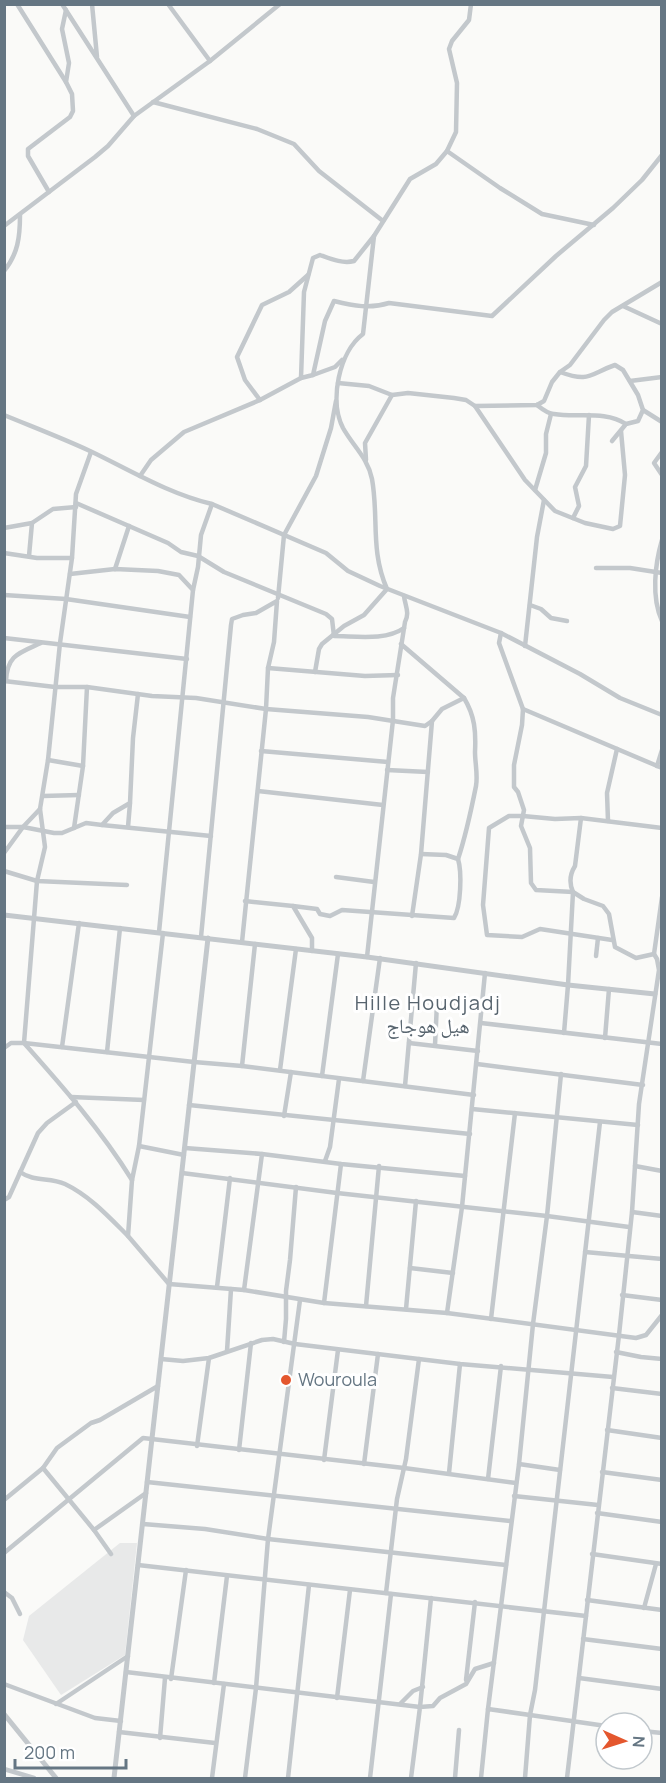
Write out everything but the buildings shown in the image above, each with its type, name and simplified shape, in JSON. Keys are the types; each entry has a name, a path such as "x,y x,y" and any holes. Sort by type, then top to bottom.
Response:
{"street":[{"path":"17,4 72,94 73,111 70,117 28,149 28,156 49,192"},
{"path":"62,4 134,116"},
{"path":"92,4 98,60"},
{"path":"168,4 210,61"},
{"path":"4,226 108,146 134,116 210,61 280,4"},
{"path":"301,378 304,292 313,258 320,255 345,263 354,261 374,236 410,179 436,164 447,150 456,132 457,83 449,49 452,41 469,20 471,4"},
{"path":"66,10 62,29 69,63 66,82"},
{"path":"153,102 257,129 294,144 319,171 383,221"},
{"path":"447,150 500,188 542,214 594,225"},
{"path":"313,375 325,321 334,301 366,307 378,307 389,303 492,316 642,180 662,155"},
{"path":"4,271 13,261 18,246 20,215"},
{"path":"242,942 266,709 268,668 274,642 284,535 316,476 331,428 340,367 356,339 363,334 374,236"},
{"path":"260,400 245,380 237,357 262,305 289,292 310,273"},
{"path":"475,406 542,403 547,397 552,382 570,365 604,320 662,282"},
{"path":"623,306 662,324"},
{"path":"140,476 151,460 184,432 260,400 301,378 335,367 344,358"},
{"path":"560,372 574,377 591,376 615,365 623,370 630,381 643,410 662,423"},
{"path":"630,381 662,376"},
{"path":"338,383 369,386 392,395 434,394 466,400 475,406 525,480 555,511 573,519 613,529 620,526 626,476 621,431"},
{"path":"337,395 342,425 367,461"},
{"path":"387,589 377,558 373,485 365,442 392,395"},
{"path":"536,405 551,414 589,415 618,420 626,424"},
{"path":"612,441 626,424 638,421 643,410"},
{"path":"535,490 546,453 546,434 551,414"},
{"path":"4,415 91,452 193,500 213,504 326,553 348,571 404,596 501,633 580,674 620,698 662,715"},
{"path":"573,519 579,506 575,487 586,466 589,415"},
{"path":"4,853 40,809 44,796 60,644 72,558 76,494 91,452"},
{"path":"662,452 654,464 662,475"},
{"path":"525,646 537,537 544,500"},
{"path":"128,1236 132,1180 139,1146 161,933 168,833 193,590 201,535 213,504"},
{"path":"4,528 32,523 53,509 76,505 168,543 181,552 198,556 224,572 278,598 326,614 332,619 334,636"},
{"path":"29,556 32,523"},
{"path":"115,569 129,526"},
{"path":"662,540 655,589 658,612 662,621"},
{"path":"4,553 72,558"},
{"path":"596,567 630,568 659,573"},
{"path":"70,574 115,569 158,571 179,575 193,590"},
{"path":"315,672 320,648 344,626 364,615 387,589"},
{"path":"4,595 66,599 190,617"},
{"path":"367,957 393,720 393,698 408,612 404,596"},
{"path":"201,938 232,619 256,614 278,598"},
{"path":"530,605 539,608 551,618 567,621"},
{"path":"334,636 387,635 404,628"},
{"path":"501,633 499,643 523,709 514,765 514,787 523,803 521,826 530,848 530,876 533,888 573,892 603,906 609,914 615,947 636,958 654,954"},
{"path":"4,638 187,659"},
{"path":"43,642 15,655 7,667 5,681 183,697 266,709 393,720 425,726 442,709 464,698"},
{"path":"245,901 317,909 320,914 330,916 342,910 454,918 457,913 459,890 458,859 469,824 471,802 476,784 476,727 471,709 464,698 401,644"},
{"path":"268,668 365,676 398,675"},
{"path":"74,828 83,766 87,687"},
{"path":"128,827 138,694"},
{"path":"523,709 659,767 662,750"},
{"path":"412,916 421,854 432,721"},
{"path":"608,821 608,793 617,748"},
{"path":"261,751 388,762"},
{"path":"48,760 83,766"},
{"path":"387,770 428,772"},
{"path":"258,791 383,805"},
{"path":"44,796 79,795"},
{"path":"102,825 113,813 130,803"},
{"path":"40,809 45,848 37,880 24,1042 76,1102 117,1156 132,1180"},
{"path":"612,939 540,928 522,937 492,937 486,933 483,905 488,831 492,825 509,816 581,818 662,828"},
{"path":"564,1033 573,892 570,885 571,872 575,866 581,818"},
{"path":"4,826 57,833 86,823 211,836"},
{"path":"421,854 446,855 458,859"},
{"path":"4,871 37,880 127,885"},
{"path":"336,878 374,882"},
{"path":"567,1779 619,1335 632,1212 639,1104 659,970 654,954 658,938 661,898"},
{"path":"293,906 312,938 312,951"},
{"path":"4,915 380,958 568,985 655,994"},
{"path":"62,1047 79,923"},
{"path":"107,1052 120,928"},
{"path":"114,1779 208,938"},
{"path":"596,956 598,938"},
{"path":"242,1066 255,944"},
{"path":"280,1070 296,949"},
{"path":"322,1076 338,954"},
{"path":"363,1081 380,958"},
{"path":"405,1086 416,963"},
{"path":"447,1313 462,1207 485,973"},
{"path":"605,1038 609,989"},
{"path":"413,1002 483,1007"},
{"path":"435,1045 438,1003"},
{"path":"481,1023 662,1044"},
{"path":"4,1048 11,1043 24,1042 280,1070 474,1095"},
{"path":"409,1043 478,1052"},
{"path":"477,1064 643,1085"},
{"path":"284,1116 291,1072"},
{"path":"481,1779 519,1464 561,1074"},
{"path":"325,1161 330,1147 339,1078"},
{"path":"71,1097 144,1100"},
{"path":"4,1200 9,1197 38,1133 76,1102"},
{"path":"189,1105 470,1134"},
{"path":"472,1109 638,1125"},
{"path":"490,1319 515,1113"},
{"path":"525,1779 530,1715 535,1690 600,1122"},
{"path":"139,1146 184,1155"},
{"path":"184,1148 465,1176"},
{"path":"244,1290 260,1183 262,1154"},
{"path":"324,1303 341,1164"},
{"path":"366,1306 379,1166"},
{"path":"635,1166 662,1171"},
{"path":"20,1172 28,1178 63,1183 85,1196 128,1236 169,1284 244,1290 324,1303 447,1313 636,1338 646,1335 662,1315"},
{"path":"182,1173 629,1227"},
{"path":"217,1287 230,1178"},
{"path":"284,1342 296,1187"},
{"path":"406,1309 416,1201"},
{"path":"632,1212 662,1216"},
{"path":"585,1252 662,1259"},
{"path":"410,1268 453,1273"},
{"path":"227,1351 231,1289"},
{"path":"622,1294 662,1300"},
{"path":"245,1779 256,1688 268,1539 300,1300"},
{"path":"161,1359 183,1361 209,1358 251,1343 273,1339 338,1350 460,1364 529,1368 614,1377"},
{"path":"239,1450 251,1343"},
{"path":"324,1460 338,1350"},
{"path":"616,1352 662,1359"},
{"path":"364,1464 378,1354"},
{"path":"197,1446 209,1358"},
{"path":"370,1779 379,1701 390,1551 419,1359"},
{"path":"449,1473 460,1364"},
{"path":"488,1479 501,1366"},
{"path":"4,1500 43,1468 57,1448 91,1423 158,1386"},
{"path":"612,1388 662,1394"},
{"path":"607,1430 662,1438"},
{"path":"4,1553 143,1438 197,1446 449,1473 516,1483"},
{"path":"519,1464 560,1470"},
{"path":"43,1468 111,1554"},
{"path":"602,1472 662,1480"},
{"path":"147,1482 511,1521"},
{"path":"94,1530 146,1493"},
{"path":"514,1496 598,1505"},
{"path":"597,1513 662,1522"},
{"path":"143,1524 205,1529 268,1539 506,1565"},
{"path":"592,1554 659,1564 644,1608"},
{"path":"138,1565 586,1616"},
{"path":"171,1679 186,1570"},
{"path":"214,1683 227,1576"},
{"path":"288,1779 309,1585"},
{"path":"337,1698 350,1590"},
{"path":"4,1592 15,1602 20,1614"},
{"path":"411,1779 423,1687 431,1598"},
{"path":"587,1600 662,1610"},
{"path":"466,1684 475,1602"},
{"path":"583,1639 662,1649"},
{"path":"56,1704 128,1656"},
{"path":"126,1672 420,1707 433,1706 440,1698 466,1684 475,1669 494,1663"},
{"path":"160,1738 165,1678"},
{"path":"579,1678 662,1689"},
{"path":"4,1684 95,1718 121,1721"},
{"path":"220,1779 212,1778 224,1684"},
{"path":"400,1704 413,1690 423,1687"},
{"path":"488,1709 594,1725"},
{"path":"4,1714 56,1779"},
{"path":"455,1779 459,1730"},
{"path":"119,1732 215,1743"},
{"path":"4,1768 33,1778"}],"shaded area":[{"path":"120,1543 137,1543 125,1655 61,1695 23,1640 29,1616"}],"place":[{"name":"Wouroula","path":"286,1380"}],"district":[{"name":"Hille Houdjadj هيل هوجاج","path":"428,1014"}]}
